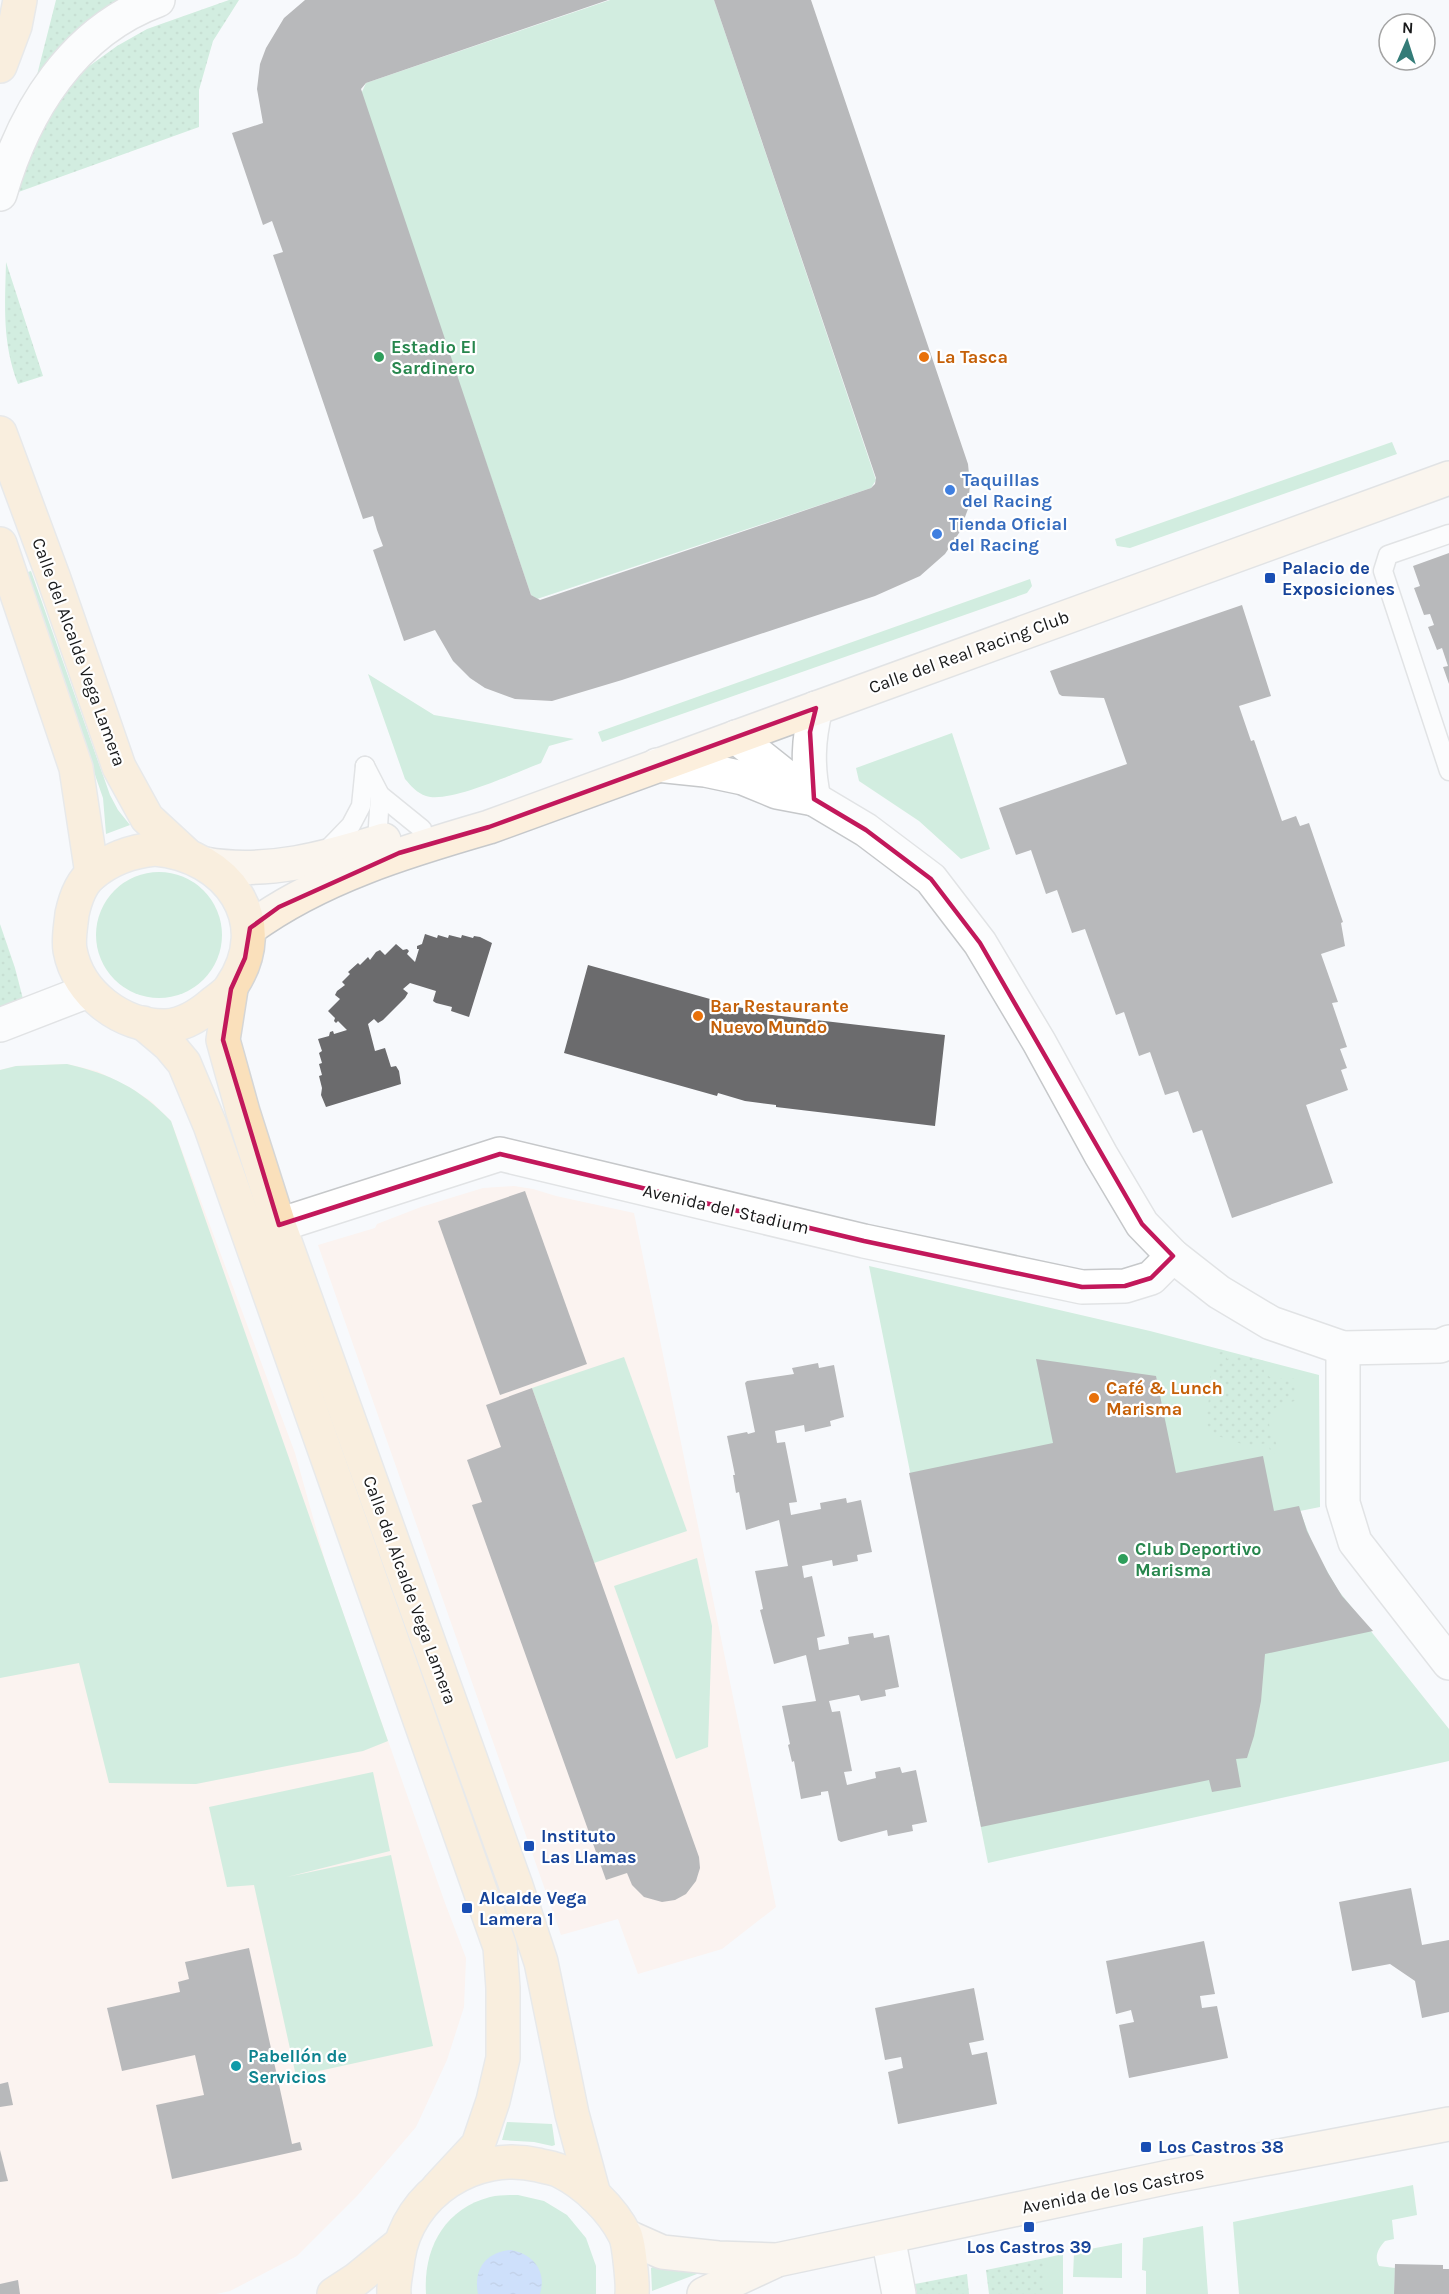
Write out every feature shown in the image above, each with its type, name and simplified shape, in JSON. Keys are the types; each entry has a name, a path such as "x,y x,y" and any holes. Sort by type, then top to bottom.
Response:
{"main road":[{"path":"0,66 15,26 20,0"},
{"name":"Calle del Alcalde Vega Lamera","path":"0,433 54,579 119,767 147,818 196,859"},
{"name":"Calle del Real Racing Club","path":"250,928 279,907 374,853 399,853 489,827 1449,478"},
{"name":"Calle del Alcalde Vega Lamera","path":"0,544 76,768 92,874"},
{"name":"Calle del Real Racing Club","path":"422,829 489,827"},
{"path":"196,859 222,877 234,892 244,909 250,928 245,958 231,989 201,1013 187,1021 167,1026 143,1023 116,1013 88,991 77,973 70,949 73,909 81,887 92,874 124,856 155,849 196,859 227,868 286,866 319,859 374,853 422,829"},
{"name":"Calle del Alcalde Vega Lamera","path":"231,989 222,1040 279,1225 542,1962 572,2114 594,2195"},
{"name":"Calle del Alcalde Vega Lamera","path":"143,1023 169,1045 184,1063 210,1125 500,1947 503,1988 502,2058 493,2101 478,2145 414,2214 400,2244"},
{"name":"Avenida de los Castros","path":"704,2294 777,2260 1169,2177 1449,2124"},
{"path":"438,2188 462,2173 492,2163 522,2162 559,2171 594,2195 626,2236 632,2294"},
{"name":"Avenida de los Castros","path":"626,2236 662,2252 718,2258 777,2260"},
{"path":"334,2294 357,2279 400,2244"},
{"path":"394,2294 400,2244"}],"street":[{"path":"0,194 9,163 29,118 55,79 97,33 140,6 158,0"},
{"path":"814,799 807,753 816,708"},
{"path":"736,737 814,799 866,830 931,879 980,944 1039,1042 1142,1224 1173,1256 1219,1292 1271,1323 1342,1348 1440,1346 1449,1342"},
{"path":"657,765 742,778 777,792 814,799"},
{"path":"0,1025 88,991"},
{"name":"Avenida del Stadium","path":"279,1225 500,1154 864,1241 1082,1287 1125,1286 1151,1278 1173,1256"},
{"path":"1342,1348 1343,1503 1355,1542 1449,1663"},
{"path":"888,2237 899,2294"}],"lane":[{"path":"1449,534 1388,555 1383,571 1449,771"},
{"path":"319,859 351,825 362,806 365,766 380,795 422,829"},
{"path":"374,853 380,795"}],"highlighted area":[{"path":"816,708 810,732 814,799 866,830 931,879 980,943 1142,1224 1173,1256 1151,1278 1125,1286 1082,1287 864,1241 500,1154 279,1225 223,1040 231,989 245,958 250,928 279,907 399,853 489,827"}],"shaded area":[{"path":"67,1064 97,1071 129,1087 151,1101 171,1121 295,1453 326,1564 466,1958 464,2007 447,2060 416,2127 357,2196 297,2256 230,2291 216,2294 0,2294 0,1070 16,1066"},
{"path":"514,1186 634,1213 776,1907 722,1949 638,1974 618,1919 561,1935 318,1245 375,1228 377,1224 421,1207 483,1188"}],"green space":[{"path":"56,0 118,0 94,16 74,34 37,75"},
{"path":"229,0 239,0 213,41 199,90 199,127 13,194 49,112 81,72 117,46 147,29"},
{"path":"610,0 714,0 876,480 871,488 537,599 531,595 361,94 366,83"},
{"path":"6,262 43,376 18,384 7,339"},
{"path":"1392,442 1397,454 1130,548 1117,546 1115,539"},
{"path":"31,571 110,795 130,825 106,834 103,798 25,573"},
{"path":"1030,579 1032,586 1027,593 602,742 598,732"},
{"path":"368,674 434,715 574,739 549,746 541,763 500,780 450,795 426,796 412,787 405,779"},
{"path":"952,733 990,849 961,859 919,821 859,781 856,768"},
{"path":"159,872 183,877 204,890 217,911 222,935 217,959 204,980 183,993 159,998 135,993 114,980 101,959 96,935 101,911 114,890 135,877"},
{"path":"0,924 23,999 0,1007"},
{"path":"67,1064 97,1072 124,1084 159,1109 171,1121 388,1741 363,1751 196,1784 109,1783 79,1663 0,1678 0,1070 16,1066"},
{"name":"Club Deportivo Marisma","path":"869,1266 1150,1331 1319,1375 1320,1507 1300,1511 1315,1550 1338,1590 1449,1729 1449,1761 988,1863"},
{"path":"1227,1351 1227,1359 1237,1355 1264,1361 1264,1372 1271,1378 1296,1378 1297,1400 1275,1408 1269,1422 1276,1442 1276,1453 1271,1454 1268,1443 1248,1446 1209,1433 1206,1418 1210,1377 1217,1363 1217,1353"},
{"path":"624,1357 687,1531 594,1563 532,1388"},
{"path":"697,1558 712,1626 708,1747 676,1759 614,1586"},
{"path":"373,1772 390,1851 287,1877 391,1855 433,2046 296,2076 254,1885 227,1887 209,1807"},
{"path":"507,2122 552,2124 555,2145 502,2140"},
{"path":"1413,2185 1417,2215 1392,2220 1394,2239 1385,2241 1377,2256 1379,2266 1395,2268 1394,2294 1239,2294 1233,2222"},
{"path":"518,2195 544,2201 567,2215 586,2238 596,2266 596,2294 426,2294 428,2262 440,2233 449,2221 474,2203 493,2196"},
{"path":"1203,2226 1208,2294 1146,2294 1146,2271 1142,2270 1143,2238"},
{"path":"1122,2243 1122,2278 1073,2277 1074,2252"},
{"path":"1063,2254 1063,2294 1045,2294 1045,2258"},
{"path":"1045,2258 1045,2294 989,2294 986,2270"},
{"path":"651,2268 696,2272 697,2274 652,2291"},
{"path":"967,2274 969,2294 917,2294 915,2284"}],"water":[{"path":"511,2250 526,2255 540,2271 542,2286 540,2294 478,2294 478,2277 483,2263 495,2254"}],"building":[{"name":"Estadio El Sardinero","path":"305,0 608,0 366,83 361,89 531,595 540,600 871,488 875,484 876,478 714,0 811,0 968,464 970,484 968,509 959,533 945,554 920,576 875,596 552,701 515,699 485,688 470,678 453,661 435,630 404,641 373,550 383,546 373,516 363,519 273,255 283,252 272,221 263,225 232,133 263,123 257,89 260,64 266,48 284,18"},
{"path":"1449,553 1449,684 1443,667 1448,666 1442,648 1437,650 1428,627 1434,625 1430,614 1424,615 1414,588 1420,586 1413,566"},
{"path":"1242,605 1271,696 1239,706 1251,741 1254,740 1282,821 1296,816 1300,826 1309,823 1343,922 1341,923 1345,946 1321,954 1338,1002 1332,1003 1347,1047 1340,1049 1347,1068 1341,1070 1348,1090 1306,1105 1333,1183 1232,1218 1202,1130 1193,1133 1178,1091 1165,1095 1150,1052 1139,1056 1124,1012 1116,1015 1085,929 1072,933 1057,890 1046,894 1031,850 1016,855 999,808 1127,764 1104,698 1062,696 1059,694 1050,671"},
{"path":"425,934 437,938 438,935 448,938 449,935 461,938 462,935 473,938 474,936 492,943 469,1017 451,1011 452,1007 433,1001 436,991 410,983 403,989 408,993 405,998 383,1020 378,1023 374,1019 368,1024 375,1051 385,1048 391,1067 396,1066 399,1071 401,1084 326,1107 321,1095 319,1076 322,1075 319,1064 322,1063 319,1053 322,1051 318,1039 329,1036 333,1031 334,1034 347,1030 338,1021 336,1023 334,1021 335,1018 328,1011 340,999 335,995 345,985 342,982 350,974 348,972 358,963 360,965 368,957 370,960 380,950 385,955 396,944 403,950 407,949 409,951 407,954 415,962 419,949 417,946 422,944"},
{"path":"588,965 764,1014 945,1035 935,1126 776,1107 776,1105 745,1101 718,1093 717,1096 564,1053"},
{"path":"525,1191 587,1364 500,1395 438,1221"},
{"name":"Club Deportivo Marisma","path":"1036,1359 1156,1376 1176,1473 1263,1456 1274,1511 1299,1506 1307,1531 1328,1573 1342,1596 1373,1631 1265,1654 1261,1701 1254,1736 1247,1758 1236,1759 1241,1787 1212,1792 1209,1780 981,1827 909,1473 1053,1443"},
{"path":"818,1363 819,1368 834,1365 844,1417 830,1421 831,1426 805,1432 804,1425 775,1431 777,1443 785,1442 797,1502 789,1503 791,1515 821,1509 820,1503 846,1498 847,1503 861,1500 872,1552 857,1555 858,1561 833,1566 832,1560 802,1566 804,1578 812,1576 825,1636 817,1638 819,1650 849,1644 848,1637 873,1633 874,1638 889,1635 899,1687 885,1690 886,1696 861,1701 859,1695 829,1701 832,1712 840,1711 852,1771 844,1772 847,1785 876,1778 875,1772 900,1767 902,1773 916,1770 927,1822 912,1825 913,1831 888,1836 887,1830 841,1842 838,1840 828,1791 821,1792 821,1795 801,1799 794,1761 792,1762 788,1745 790,1744 782,1706 816,1701 806,1655 774,1664 760,1610 763,1609 755,1571 788,1566 779,1520 746,1530 739,1492 736,1493 733,1475 735,1475 727,1436 755,1432 745,1383 747,1381 794,1374 792,1368"},
{"path":"532,1388 699,1857 700,1868 696,1881 686,1894 675,1900 662,1902 644,1897 632,1885 627,1873 606,1880 472,1505 482,1502 467,1460 501,1447 486,1405"},
{"path":"1411,1888 1422,1945 1449,1940 1449,2012 1422,2018 1415,1981 1390,1964 1352,1971 1339,1902"},
{"path":"1204,1941 1215,1994 1200,1996 1202,2008 1217,2006 1228,2058 1129,2078 1119,2025 1134,2022 1131,2010 1116,2014 1106,1961"},
{"name":"Pabellón de Servicios","path":"249,1948 292,2144 300,2142 302,2150 172,2179 156,2105 204,2095 195,2055 122,2071 107,2008 180,1992 178,1982 189,1979 185,1962"},
{"path":"974,1988 984,2040 969,2043 972,2055 987,2052 997,2104 898,2124 888,2072 903,2068 901,2057 885,2060 875,2008"},
{"path":"8,2082 13,2105 0,2107 0,2084"},
{"path":"0,2150 8,2181 0,2182"},
{"path":"1395,2264 1443,2265 1443,2269 1449,2269 1449,2294 1394,2294"},
{"path":"18,2280 20,2294 0,2294 0,2284"}],"place":[{"name":"Estadio El Sardinero","path":"379,357"},
{"name":"La Tasca","path":"924,357"},
{"name":"Taquillas del Racing","path":"950,490"},
{"name":"Tienda Oficial del Racing","path":"937,534"},
{"name":"Palacio de Exposiciones","path":"1270,578"},
{"name":"Bar Restaurante Nuevo Mundo","path":"698,1016"},
{"name":"Café & Lunch Marisma","path":"1094,1398"},
{"name":"Club Deportivo Marisma","path":"1123,1559"},
{"name":"Instituto Las Llamas","path":"529,1846"},
{"name":"Alcalde Vega Lamera 1","path":"467,1908"},
{"name":"Pabellón de Servicios","path":"236,2066"},
{"name":"Los Castros 38","path":"1146,2147"},
{"name":"Los Castros 39","path":"1029,2227"}]}
